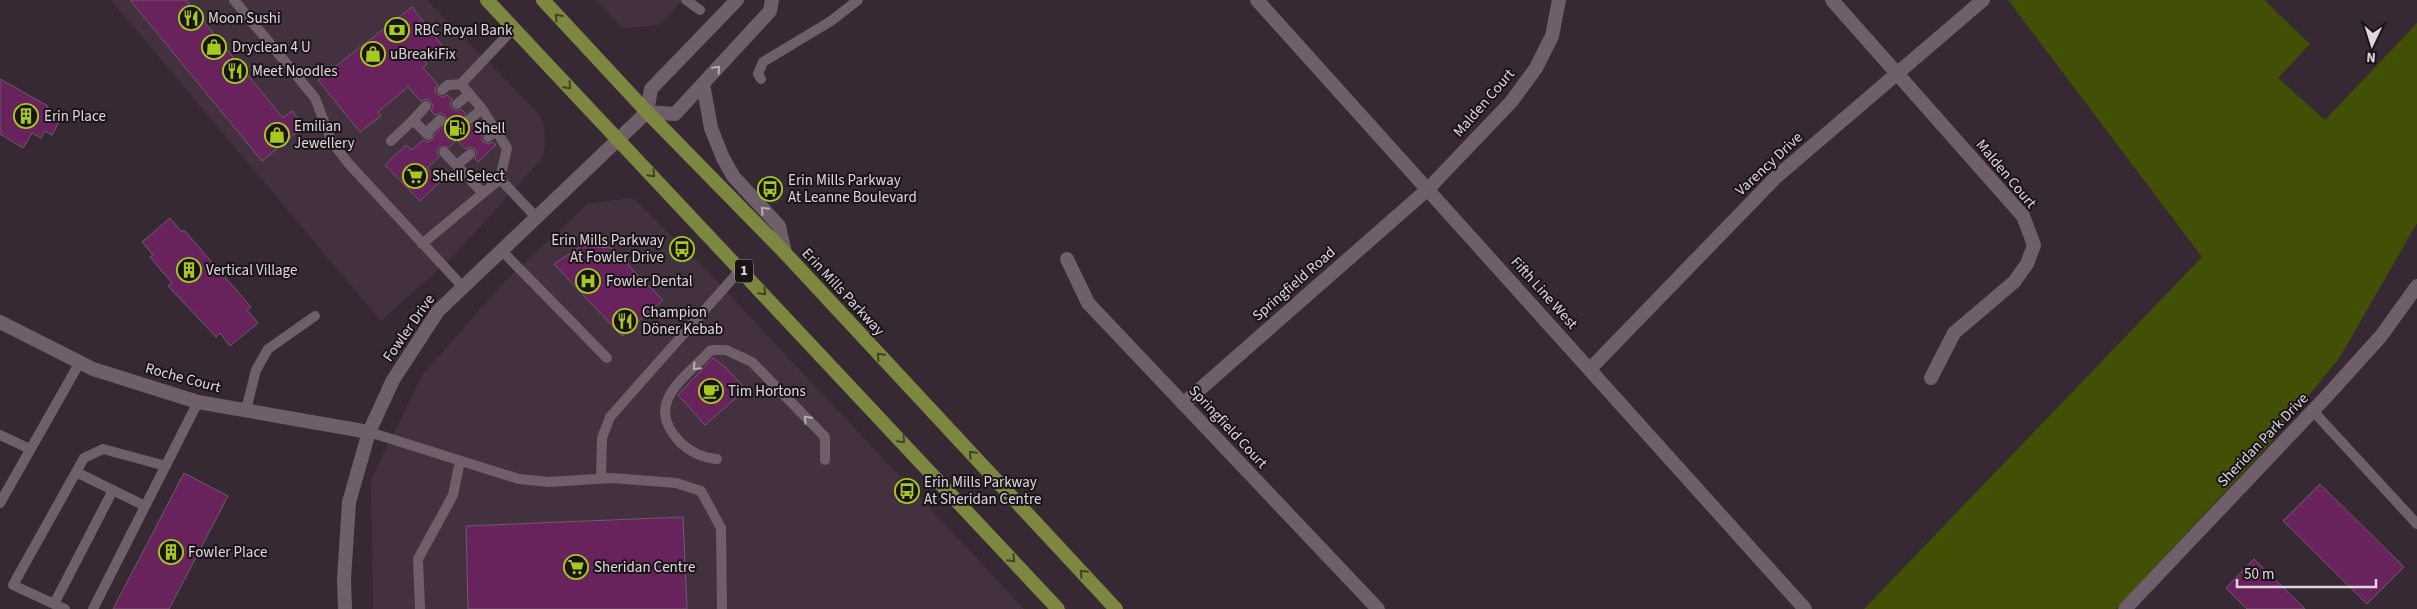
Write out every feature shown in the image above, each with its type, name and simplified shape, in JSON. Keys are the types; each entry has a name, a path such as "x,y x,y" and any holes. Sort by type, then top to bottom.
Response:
{"main road":[{"name":"1","path":"487,0 741,268 1058,609"},
{"name":"Erin Mills Parkway","path":"543,0 647,112 785,253 1116,609"}],"street":[{"path":"737,0 651,89 647,112 675,114 770,11 772,0"},
{"name":"Fifth Line West","path":"1258,0 1591,368 1805,609"},
{"name":"Malden Court","path":"1428,190 1510,102 1536,68 1552,36 1559,0"},
{"name":"Malden Court","path":"1832,0 2023,216 2034,245 2027,264 2014,282 1954,333 1931,378"},
{"name":"Varency Drive","path":"1591,368 1775,178 1983,0"},
{"path":"703,84 710,128 723,158 733,176 779,226 785,253"},
{"name":"Fowler Drive","path":"345,609 344,579 349,502 369,432 393,380 438,310 647,112"},
{"name":"Springfield Road","path":"1183,404 1428,190"},
{"name":"Springfield Court","path":"1067,259 1088,303 1378,609"},
{"name":"Sheridan Park Drive","path":"2125,609 2313,411 2381,336 2417,286"},
{"name":"Roche Court","path":"0,322 93,369 198,402 369,432"}],"lane":[{"path":"234,0 315,98 332,142 422,244 463,287"},
{"path":"686,0 700,10"},
{"path":"761,79 758,74 763,62 831,21 858,0"},
{"path":"442,90 448,85 461,84 514,28"},
{"path":"422,244 500,179 507,148 497,129 482,108 461,84"},
{"path":"457,104 470,94"},
{"path":"391,141 426,106"},
{"path":"470,118 482,108"},
{"path":"413,120 427,134 440,120"},
{"path":"488,137 497,129"},
{"path":"444,152 483,193"},
{"path":"457,165 470,154"},
{"path":"500,179 536,217"},
{"path":"501,250 607,358"},
{"path":"601,478 602,438 610,417 741,268"},
{"path":"246,410 256,370 268,349 315,316"},
{"path":"717,459 709,459 688,449 674,435 663,415 667,397 711,350 726,350 752,362 826,437 825,460"},
{"path":"0,503 80,362"},
{"path":"93,609 198,402"},
{"path":"2313,411 2417,524"},
{"path":"369,432 519,480 549,482 601,478 676,483 701,491 721,528 722,609"},
{"path":"0,435 30,449"},
{"path":"65,609 13,585 84,458 103,449 166,466"},
{"path":"420,609 418,559 453,495 460,461"},
{"path":"76,472 145,506"},
{"path":"54,604 113,490"}],"shaded area":[{"path":"111,0 427,0 539,114 544,127 545,144 542,159 452,257 381,321"},
{"path":"596,0 682,0 660,25 622,28"},
{"path":"633,198 709,273 1024,609 373,609 371,480 423,374 506,280 589,203"}],"green space":[{"path":"2008,0 2264,0 2310,44 2278,78 2325,120 2417,23 2417,223 2340,357 2267,447 2116,609 1864,609 2202,257"}],"building":[{"path":"130,0 186,0 283,118 292,111 304,126 262,161"},
{"path":"412,7 443,47 425,61 427,64 423,68 438,85 435,88 436,94 443,97 447,95 452,99 450,105 452,109 458,111 461,109 466,114 463,120 465,124 471,126 475,124 483,132 481,138 483,142 489,144 493,142 496,145 478,162 475,159 477,153 475,149 469,147 465,149 457,140 449,147 440,147 437,151 439,157 427,168 440,182 420,201 385,165 406,145 412,150 423,140 427,142 432,140 446,122 445,116 442,113 435,115 431,111 433,107 431,101 427,99 421,101 408,87 378,112 381,116 360,132 318,80"},
{"name":"Erin Place","path":"0,79 48,106 45,111 60,120 52,135 45,131 41,138 32,133 23,148 0,134"},
{"name":"Vertical Village","path":"170,218 182,232 184,230 251,307 247,310 258,323 230,346 220,333 216,337 168,286 172,283 150,257 153,255 142,242"},
{"path":"582,246 611,248 663,300 622,336 554,264"},
{"name":"Tim Hortons","path":"713,358 724,366 746,389 705,425 678,395"},
{"name":"Fowler Place","path":"184,473 228,496 169,609 113,609"},
{"path":"2320,484 2404,567 2367,604 2283,521"},
{"name":"Sheridan Centre","path":"683,517 687,609 468,609 466,526"},
{"path":"2254,559 2305,609 2247,609 2226,588"}],"place":[{"name":"Moon Sushi","path":"191,18"},
{"name":"RBC Royal Bank","path":"397,30"},
{"name":"Dryclean 4 U","path":"214,47"},
{"name":"uBreakiFix","path":"373,54"},
{"name":"Meet Noodles","path":"235,71"},
{"name":"Erin Place","path":"26,116"},
{"name":"Shell","path":"457,128"},
{"name":"Emilian Jewellery","path":"277,135"},
{"name":"Shell Select","path":"415,176"},
{"name":"Erin Mills Parkway At Leanne Boulevard","path":"770,189"},
{"name":"Erin Mills Parkway At Fowler Drive","path":"682,249"},
{"name":"Vertical Village","path":"189,270"},
{"name":"Fowler Dental","path":"588,281"},
{"name":"Champion Döner Kebab","path":"625,321"},
{"name":"Tim Hortons","path":"711,391"},
{"name":"Erin Mills Parkway At Sheridan Centre","path":"907,491"},
{"name":"Fowler Place","path":"171,552"},
{"name":"Sheridan Centre","path":"576,567"}]}
